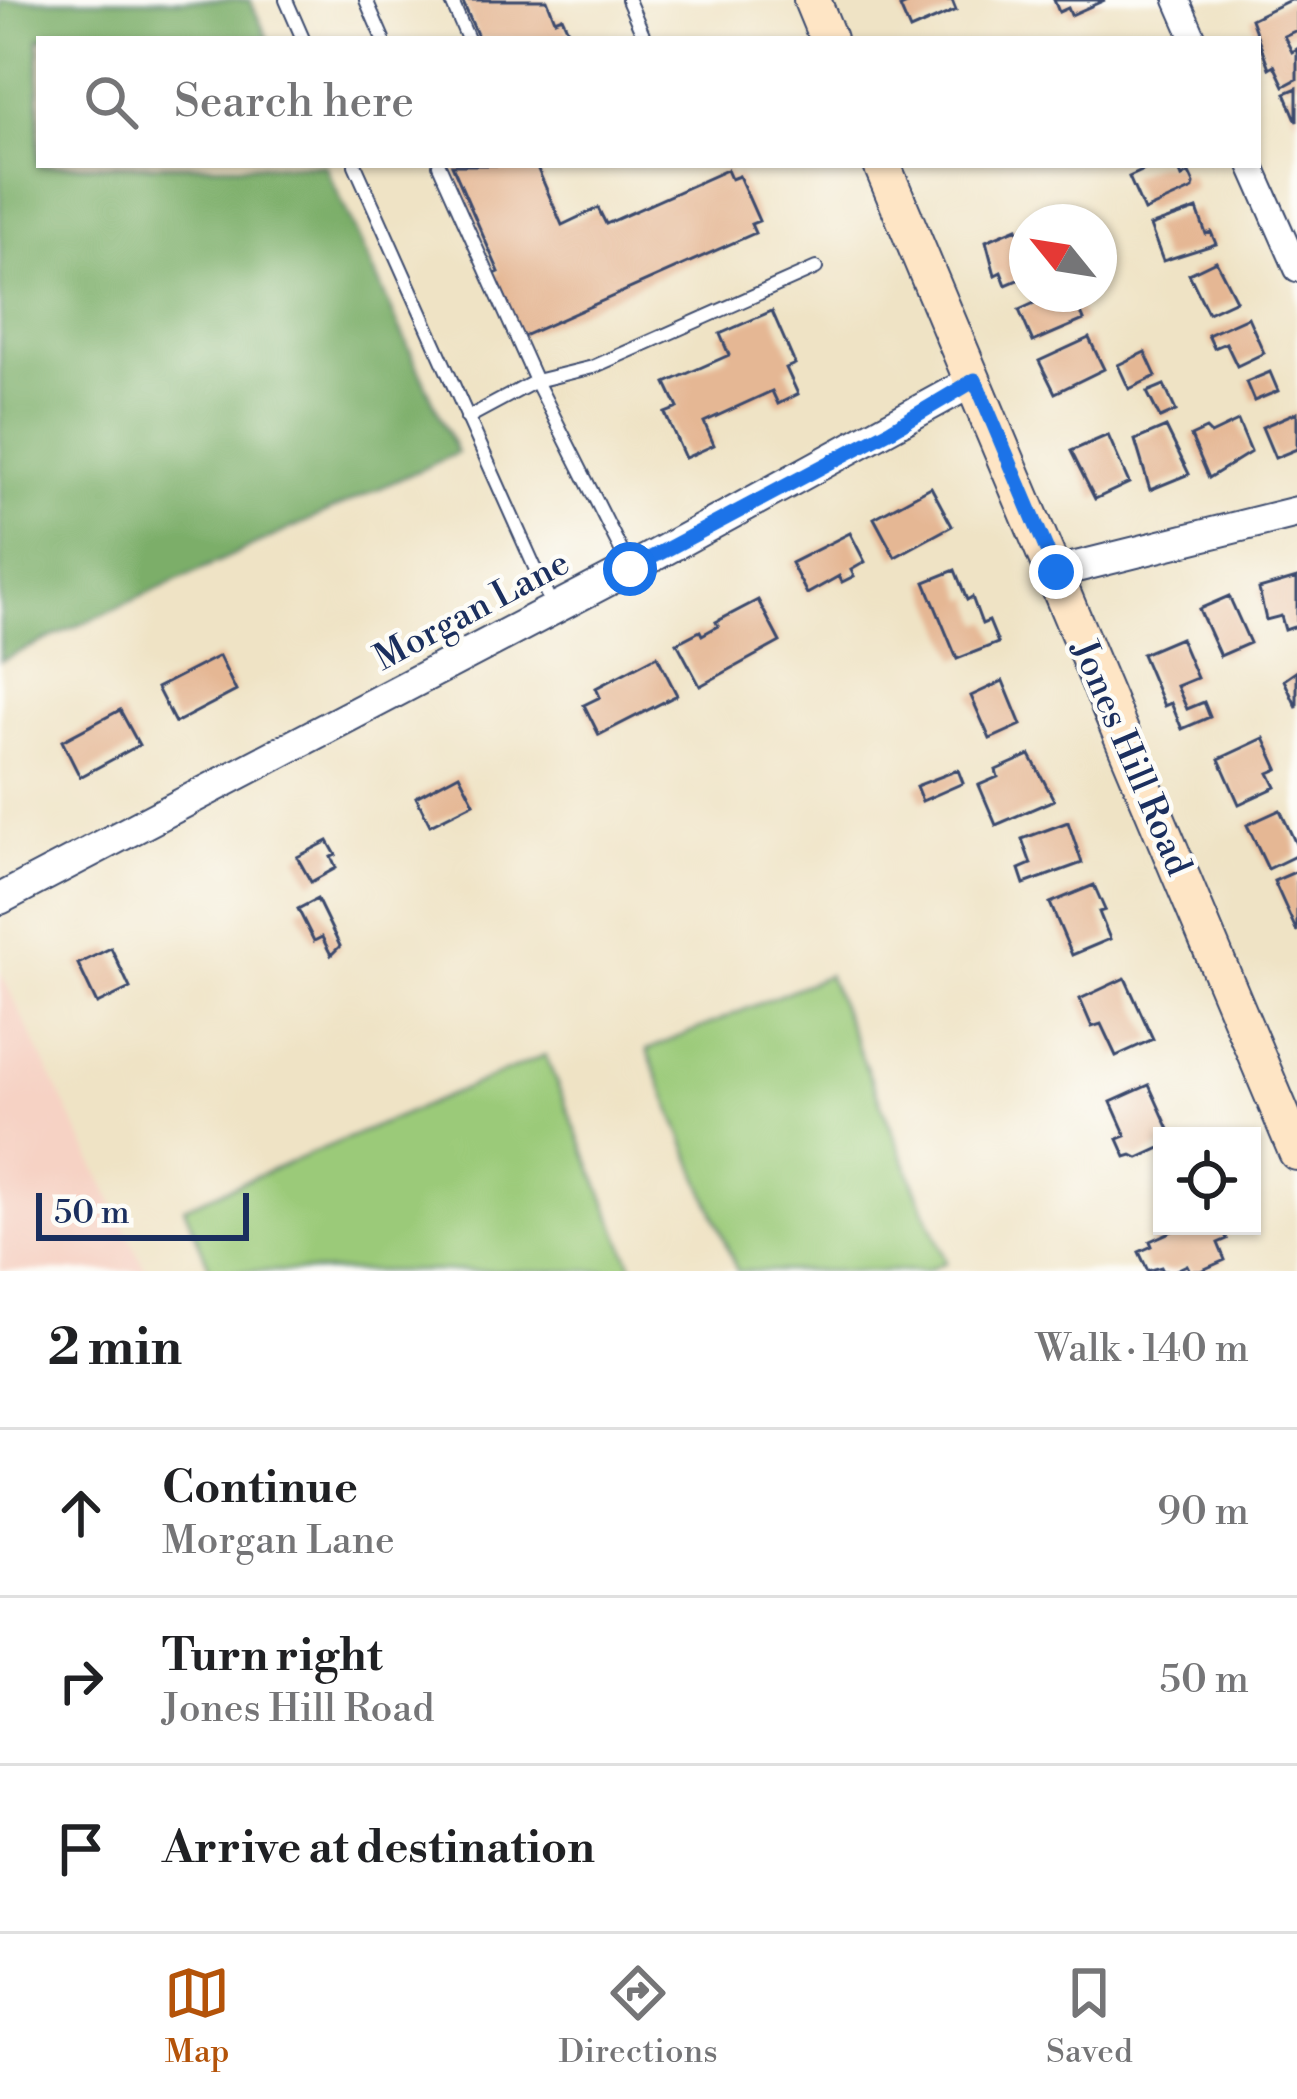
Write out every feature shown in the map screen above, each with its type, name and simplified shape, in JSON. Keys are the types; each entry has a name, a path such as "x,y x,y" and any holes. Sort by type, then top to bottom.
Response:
{"main road":[{"path":"812,0 827,36"},
{"name":"Jones Hill Road","path":"883,168 1297,1151"}],"street":[{"path":"1177,0 1193,36"},
{"path":"1251,168 1297,269"},
{"name":"Morgan Lane","path":"0,899 554,610 891,430 975,380"},
{"path":"1056,572 1297,512"}],"lane":[{"path":"286,0 301,36"},
{"path":"365,0 382,36"},
{"path":"451,0 468,36"},
{"path":"628,0 644,36"},
{"path":"356,168 554,610"},
{"path":"440,168 536,381 630,569"},
{"path":"467,418 536,381 592,367 816,268"}],"shaded area":[{"path":"0,971 146,1271 0,1271"}],"green space":[{"path":"0,0 250,0 267,36 36,36 36,168 326,168 457,453 0,661"},
{"path":"828,975 946,1262 925,1271 737,1271 647,1050"},
{"path":"545,1055 634,1271 211,1271 184,1207"}],"building":[{"path":"462,0 547,0 555,20 562,17 571,36 478,36"},
{"path":"905,0 952,0 956,10 910,30 900,7 907,4"},
{"path":"1054,0 1105,0 1071,15 1068,8 1059,12"},
{"path":"1297,0 1297,30 1284,36 1292,52 1297,49 1297,79 1284,86 1274,65 1269,68 1251,19"},
{"path":"1297,88 1297,122 1285,93"},
{"path":"453,168 537,168 562,225 598,208 606,224 727,170 731,179 739,176 759,221 751,224 755,233 519,338 492,275 499,272"},
{"path":"1148,168 1178,168 1182,177 1189,173 1194,184 1193,189 1144,211 1129,177"},
{"path":"1197,209 1206,234 1211,232 1216,244 1163,261 1150,226"},
{"path":"1009,231 1009,284 1001,272 995,275 986,241"},
{"path":"1216,261 1236,300 1208,313 1189,274"},
{"path":"772,311 795,364 786,368 798,394 778,404 772,391 704,422 714,445 685,458 665,413 678,408 666,383 729,355 720,334"},
{"path":"1020,312 1081,312 1084,320 1033,342"},
{"path":"1248,317 1264,353 1237,366 1226,343 1214,348 1208,335"},
{"path":"1089,338 1104,369 1055,393 1039,361"},
{"path":"1145,352 1156,376 1129,389 1118,365"},
{"path":"1270,372 1278,391 1254,401 1246,382"},
{"path":"1164,385 1176,411 1160,418 1147,392"},
{"path":"1297,412 1297,449 1275,458 1262,427"},
{"path":"1238,421 1251,452 1209,478 1191,436 1206,429 1211,434"},
{"path":"1166,427 1189,474 1150,490 1135,440"},
{"path":"1108,435 1129,483 1095,499 1071,451"},
{"path":"931,487 952,526 895,557 874,518"},
{"path":"850,533 865,562 851,570 854,576 842,582 839,576 807,594 791,563"},
{"path":"955,570 967,600 972,597 982,624 989,621 998,643 957,659 925,582"},
{"path":"1297,578 1297,626 1285,630 1281,616 1266,620 1259,589"},
{"path":"1229,596 1250,643 1220,656 1199,609"},
{"path":"758,600 780,642 700,686 677,643 700,631 702,635 718,626 716,622"},
{"path":"1180,638 1197,678 1177,686 1187,709 1204,702 1210,717 1182,729 1171,703 1164,706 1142,654"},
{"path":"219,656 236,691 175,723 157,688"},
{"path":"657,656 677,695 599,735 584,705 600,697 596,688"},
{"path":"1297,671 1297,708 1284,680"},
{"path":"1003,681 1021,725 990,739 971,696"},
{"path":"120,710 139,745 80,777 62,741"},
{"path":"1264,738 1278,769 1269,773 1276,787 1239,804 1219,759"},
{"path":"1030,755 1054,800 996,825 979,785 998,777 996,770"},
{"path":"958,770 963,783 922,801 916,786"},
{"path":"459,774 474,803 430,825 416,797"},
{"path":"1280,810 1297,855 1268,869 1247,825"},
{"path":"1068,822 1082,863 1024,884 1019,869 1031,864 1022,839"},
{"path":"328,841 336,855 331,857 336,868 311,882 297,857"},
{"path":"1297,871 1297,932 1274,881"},
{"path":"1094,885 1110,939 1072,955 1050,903"},
{"path":"317,899 340,946 331,955 322,937 314,941 298,909"},
{"path":"111,948 130,988 97,1004 78,964"},
{"path":"1125,978 1153,1039 1116,1056 1101,1024 1092,1027 1080,999"},
{"path":"1149,1085 1168,1127 1153,1127 1153,1151 1126,1157 1118,1139 1126,1136 1111,1102"},
{"path":"1164,1235 1225,1235 1227,1239 1218,1243 1225,1260 1200,1271 1190,1271 1187,1265 1174,1271 1161,1267 1148,1271 1139,1252 1152,1246 1150,1241"}],"route":[{"path":"630,569 975,380 1056,572"}]}
